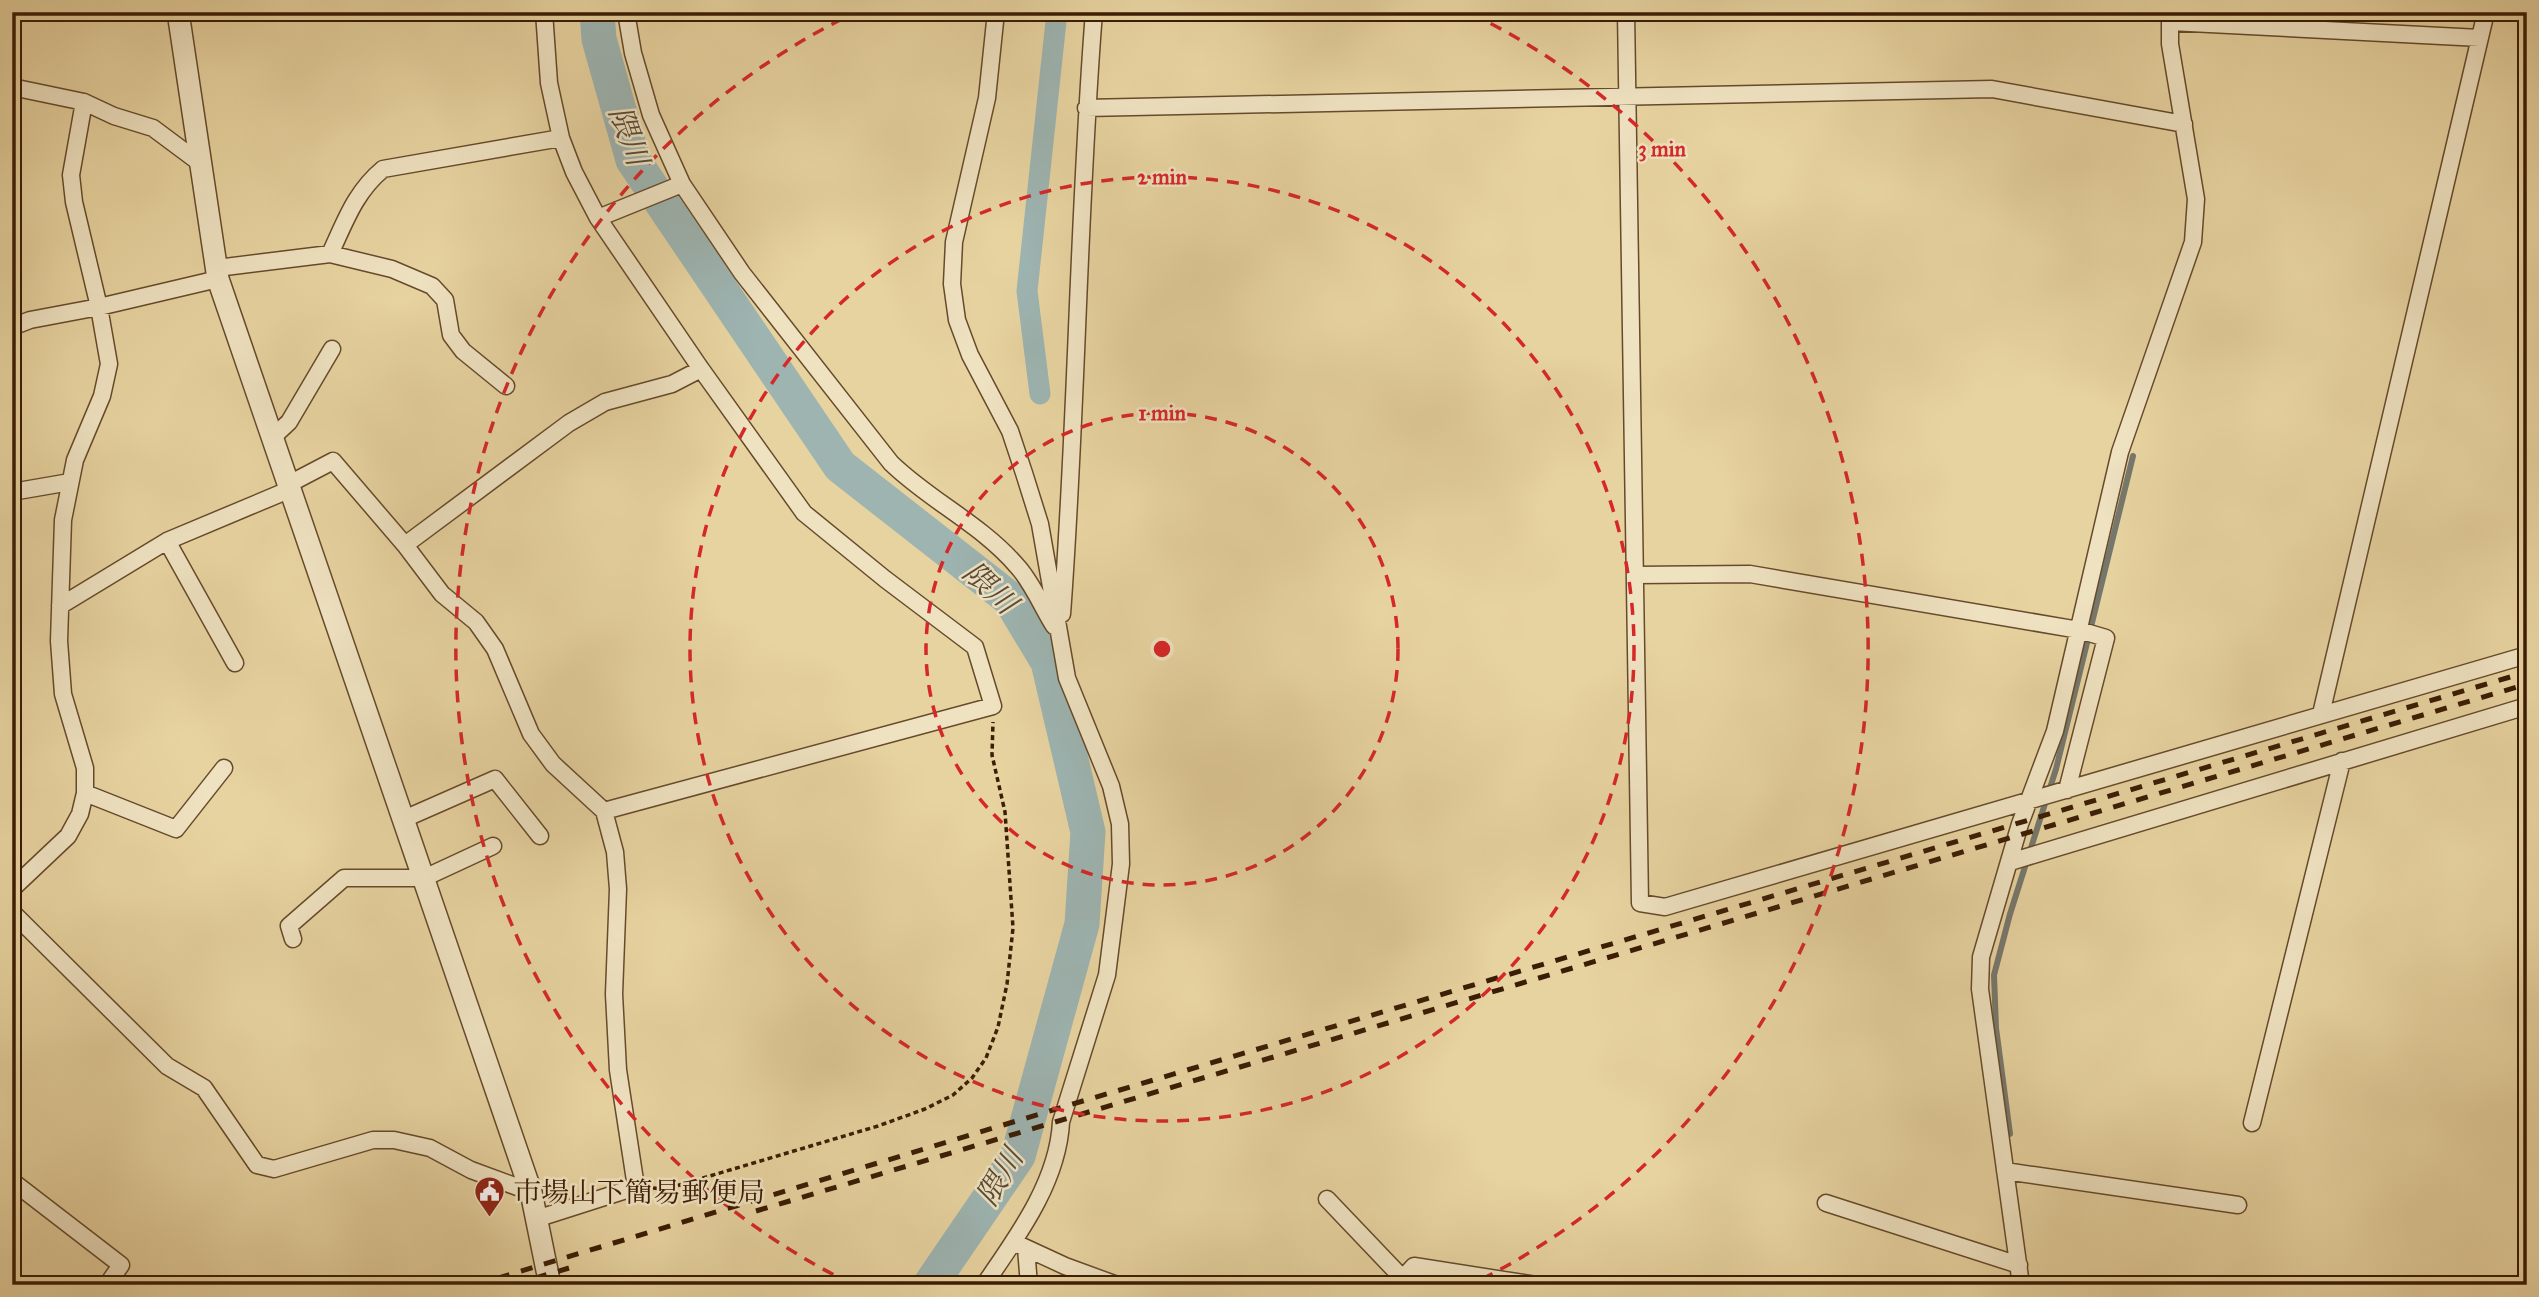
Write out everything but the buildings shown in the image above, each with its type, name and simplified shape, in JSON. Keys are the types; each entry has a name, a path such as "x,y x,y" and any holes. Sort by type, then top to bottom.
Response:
{"street":[{"path":"178,12 218,274 531,1192 550,1285"},
{"path":"544,12 549,83 561,138 574,172 598,218 804,513 975,647 993,706 604,810"},
{"path":"626,12 633,52 674,187 891,463 911,483 967,520 1020,568 1060,638"},
{"path":"984,1285 1019,1245 1058,1148 1064,1114 1107,975 1121,864 1120,824 1111,786 1067,678 1040,524 1010,431 970,355 957,320 952,284 954,242 987,98 996,12"},
{"path":"1060,638 1071,483 1086,108 1094,12"},
{"path":"1626,12 1640,902 1665,907 2527,655"},
{"path":"2321,715 2486,12"},
{"path":"2021,1285 1980,989 1981,957 2020,824 2055,731 2120,452 2193,242 2196,199 2170,44 2170,17 2480,38"},
{"path":"12,87 84,102 114,116 153,128 200,163"},
{"path":"1086,108 1992,89 2184,124"},
{"path":"12,889 68,836 80,814 85,793 85,768 63,694 59,641 63,520 75,460 102,396 109,364 99,307 74,202 71,175 84,102"},
{"path":"330,254 358,195 383,169 561,138"},
{"path":"598,218 674,187"},
{"path":"12,327 30,320 99,307 218,274 330,254 392,269 432,286 445,300 451,335 463,351 506,387"},
{"path":"273,437 289,422 332,349"},
{"path":"405,545 593,409 605,402 672,384 701,369"},
{"path":"60,607 167,541 290,487 333,461 405,545 442,594 476,622 495,649 531,734 553,764 604,810 615,852 618,889 614,994 618,1070 636,1187 536,1219"},
{"path":"12,492 70,482"},
{"path":"167,541 235,663"},
{"path":"1635,575 1750,575 2079,630 2106,638 2067,790"},
{"path":"2010,862 2527,706"},
{"path":"2252,1123 2342,761"},
{"path":"85,793 176,829 224,768"},
{"path":"404,819 495,779 540,836"},
{"path":"293,939 289,926 344,878 424,878 494,846"},
{"path":"12,912 167,1066 204,1088 257,1165 274,1169 373,1140 394,1140 430,1148 471,1170 531,1192"},
{"path":"2005,1171 2238,1205"},
{"path":"12,1181 121,1265 107,1285"},
{"path":"1327,1199 1406,1281 1414,1266 1536,1285"},
{"path":"1826,1203 2019,1265"},
{"path":"1019,1245 1029,1285"},
{"path":"1019,1245 1117,1285"}],"path":[{"path":"636,1187 666,1189 878,1126 925,1109 953,1095 972,1078 986,1058 998,1027 1007,984 1013,928 1005,812 992,755 993,706"}],"waterway":[{"name":"隈川","path":"597,12 599,39 633,160 840,466 1010,599 1048,662 1088,832 1082,924 1018,1156 930,1285"},
{"path":"1040,394 1027,291 1057,12"},
{"path":"2010,1134 1996,1028 1994,975 2010,914 2056,769 2133,456"}],"railway":[{"path":"475,1285 1066,1106 2527,672"},
{"path":"756,1211 2527,684"},
{"path":"512,1285 569,1268"}],"place":[{"name":"市場山下簡易郵便局","path":"490,1219"}]}
